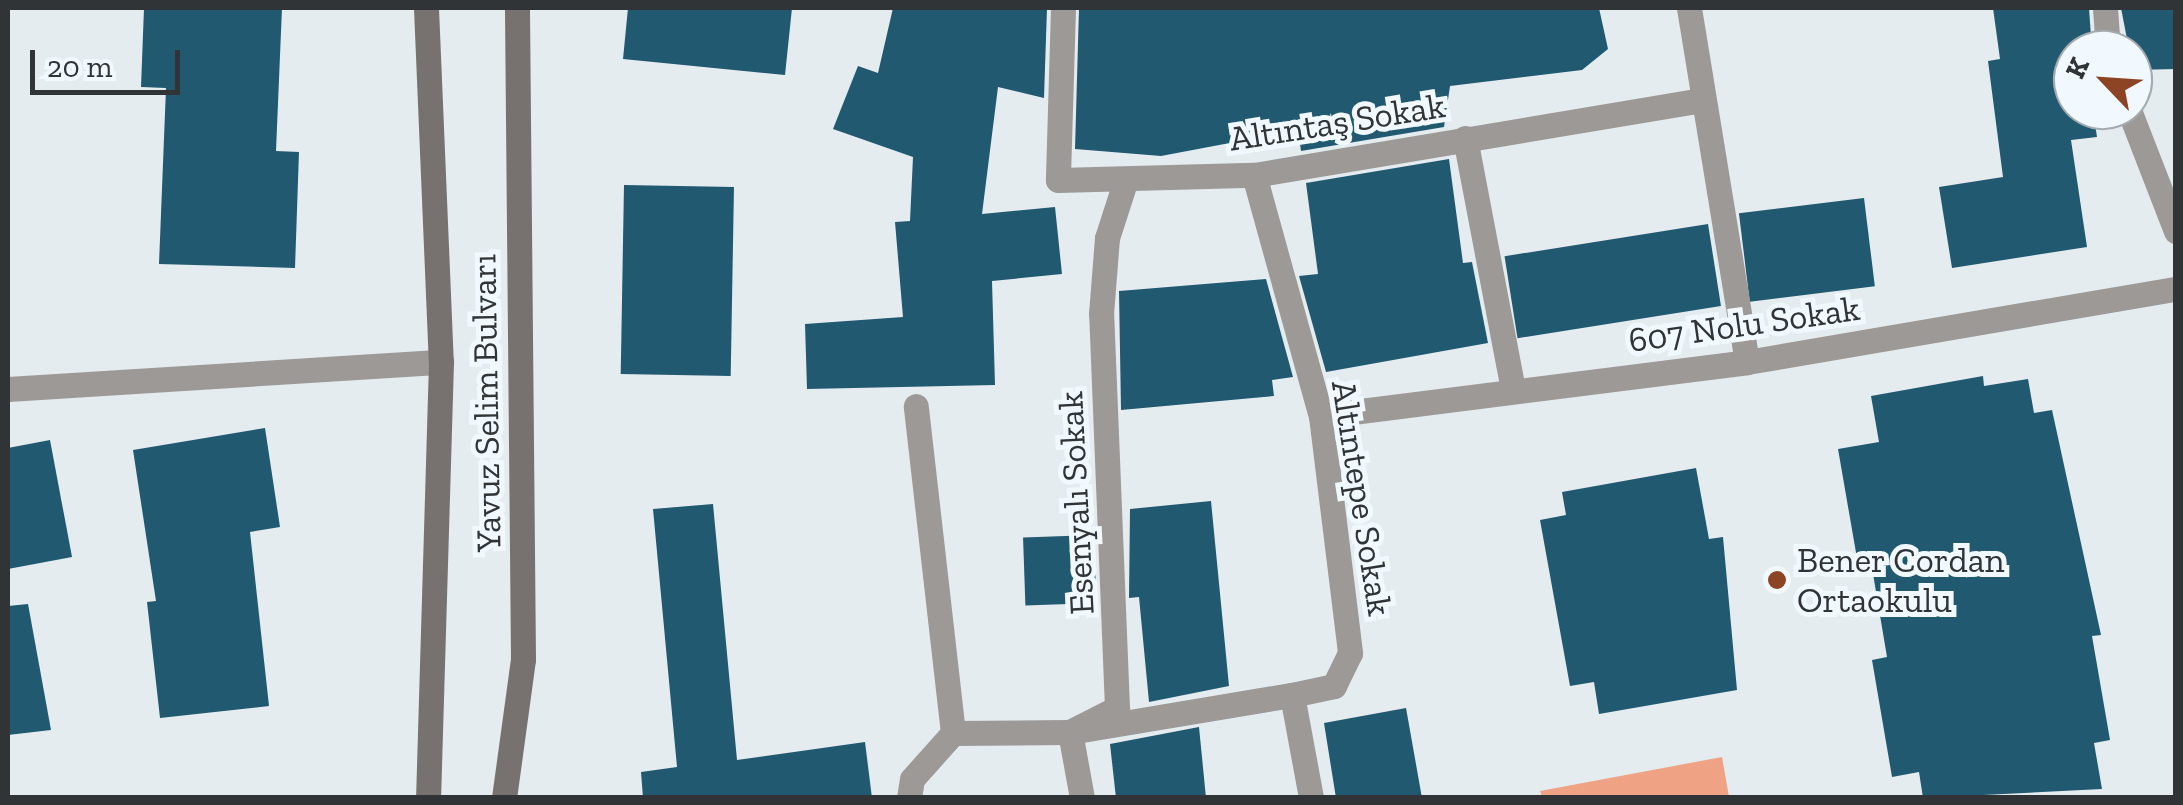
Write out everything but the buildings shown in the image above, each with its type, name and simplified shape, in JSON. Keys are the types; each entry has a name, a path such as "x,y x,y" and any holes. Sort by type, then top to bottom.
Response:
{"main road":[{"name":"Yavuz Selim Bulvarı","path":"426,8 441,362 428,798"},
{"name":"Yavuz Selim Bulvarı","path":"504,798 523,660 517,8"}],"street":[{"name":"Altıntaş Sokak","path":"1063,8 1058,180 1254,174 1703,100"},
{"path":"1689,8 1747,362"},
{"path":"2138,130 2169,204 2176,232"},
{"path":"1465,138 1513,390"},
{"name":"Altıntepe Sokak","path":"1254,174 1321,416 1350,653 1334,686 1292,694"},
{"name":"Esenyalı Sokak","path":"1070,732 1117,708 1101,314 1107,238 1126,179"},
{"name":"607 Nolu Sokak","path":"1321,416 1747,362 2176,290"},
{"path":"8,389 441,362"},
{"path":"916,406 953,733"},
{"path":"909,798 912,779 953,733 1070,732 1292,694 1312,798"},
{"path":"1070,732 1082,798"}],"shaded area":[{"path":"1722,757 1729,797 1542,797 1540,791"}],"place":[{"name":"Bener Cordan Ortaokulu","path":"1777,580"}]}
